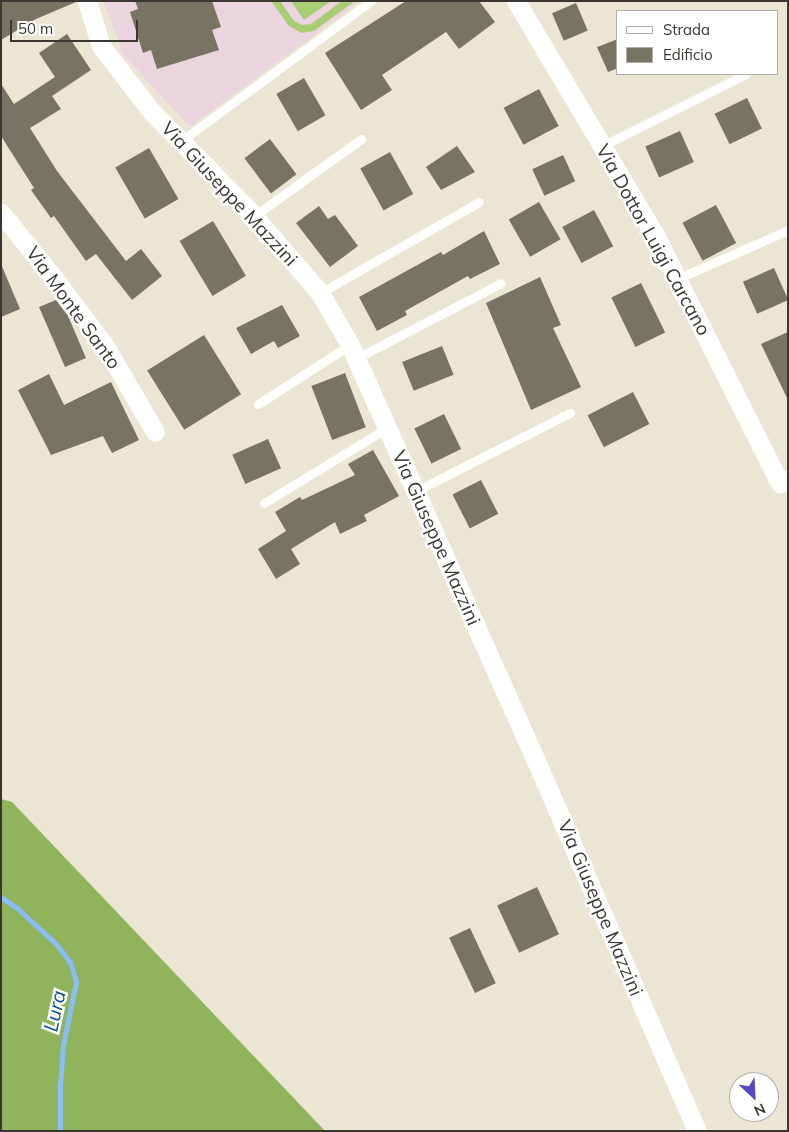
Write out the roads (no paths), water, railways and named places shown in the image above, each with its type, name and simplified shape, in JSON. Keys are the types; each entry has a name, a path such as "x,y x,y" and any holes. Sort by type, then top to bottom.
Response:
{"street":[{"name":"Via Giuseppe Mazzini","path":"87,1 101,46 152,112 254,216 320,292 353,352 540,770 697,1131"},
{"name":"Via Dottor Luigi Carcano","path":"516,1 655,235 784,482"},
{"name":"Via Monte Santo","path":"1,213 106,346 155,432"}],"lane":[{"path":"181,141 371,1"},
{"path":"602,146 744,75"},
{"path":"254,216 361,139"},
{"path":"320,292 479,202"},
{"path":"677,279 788,230"},
{"path":"258,404 353,352 501,283"},
{"path":"414,492 570,413"},
{"path":"264,503 387,428"}],"waterway":[{"name":"Lura","path":"1,897 17,908 56,944 70,962 76,982 63,1045 60,1086 60,1131"}]}
